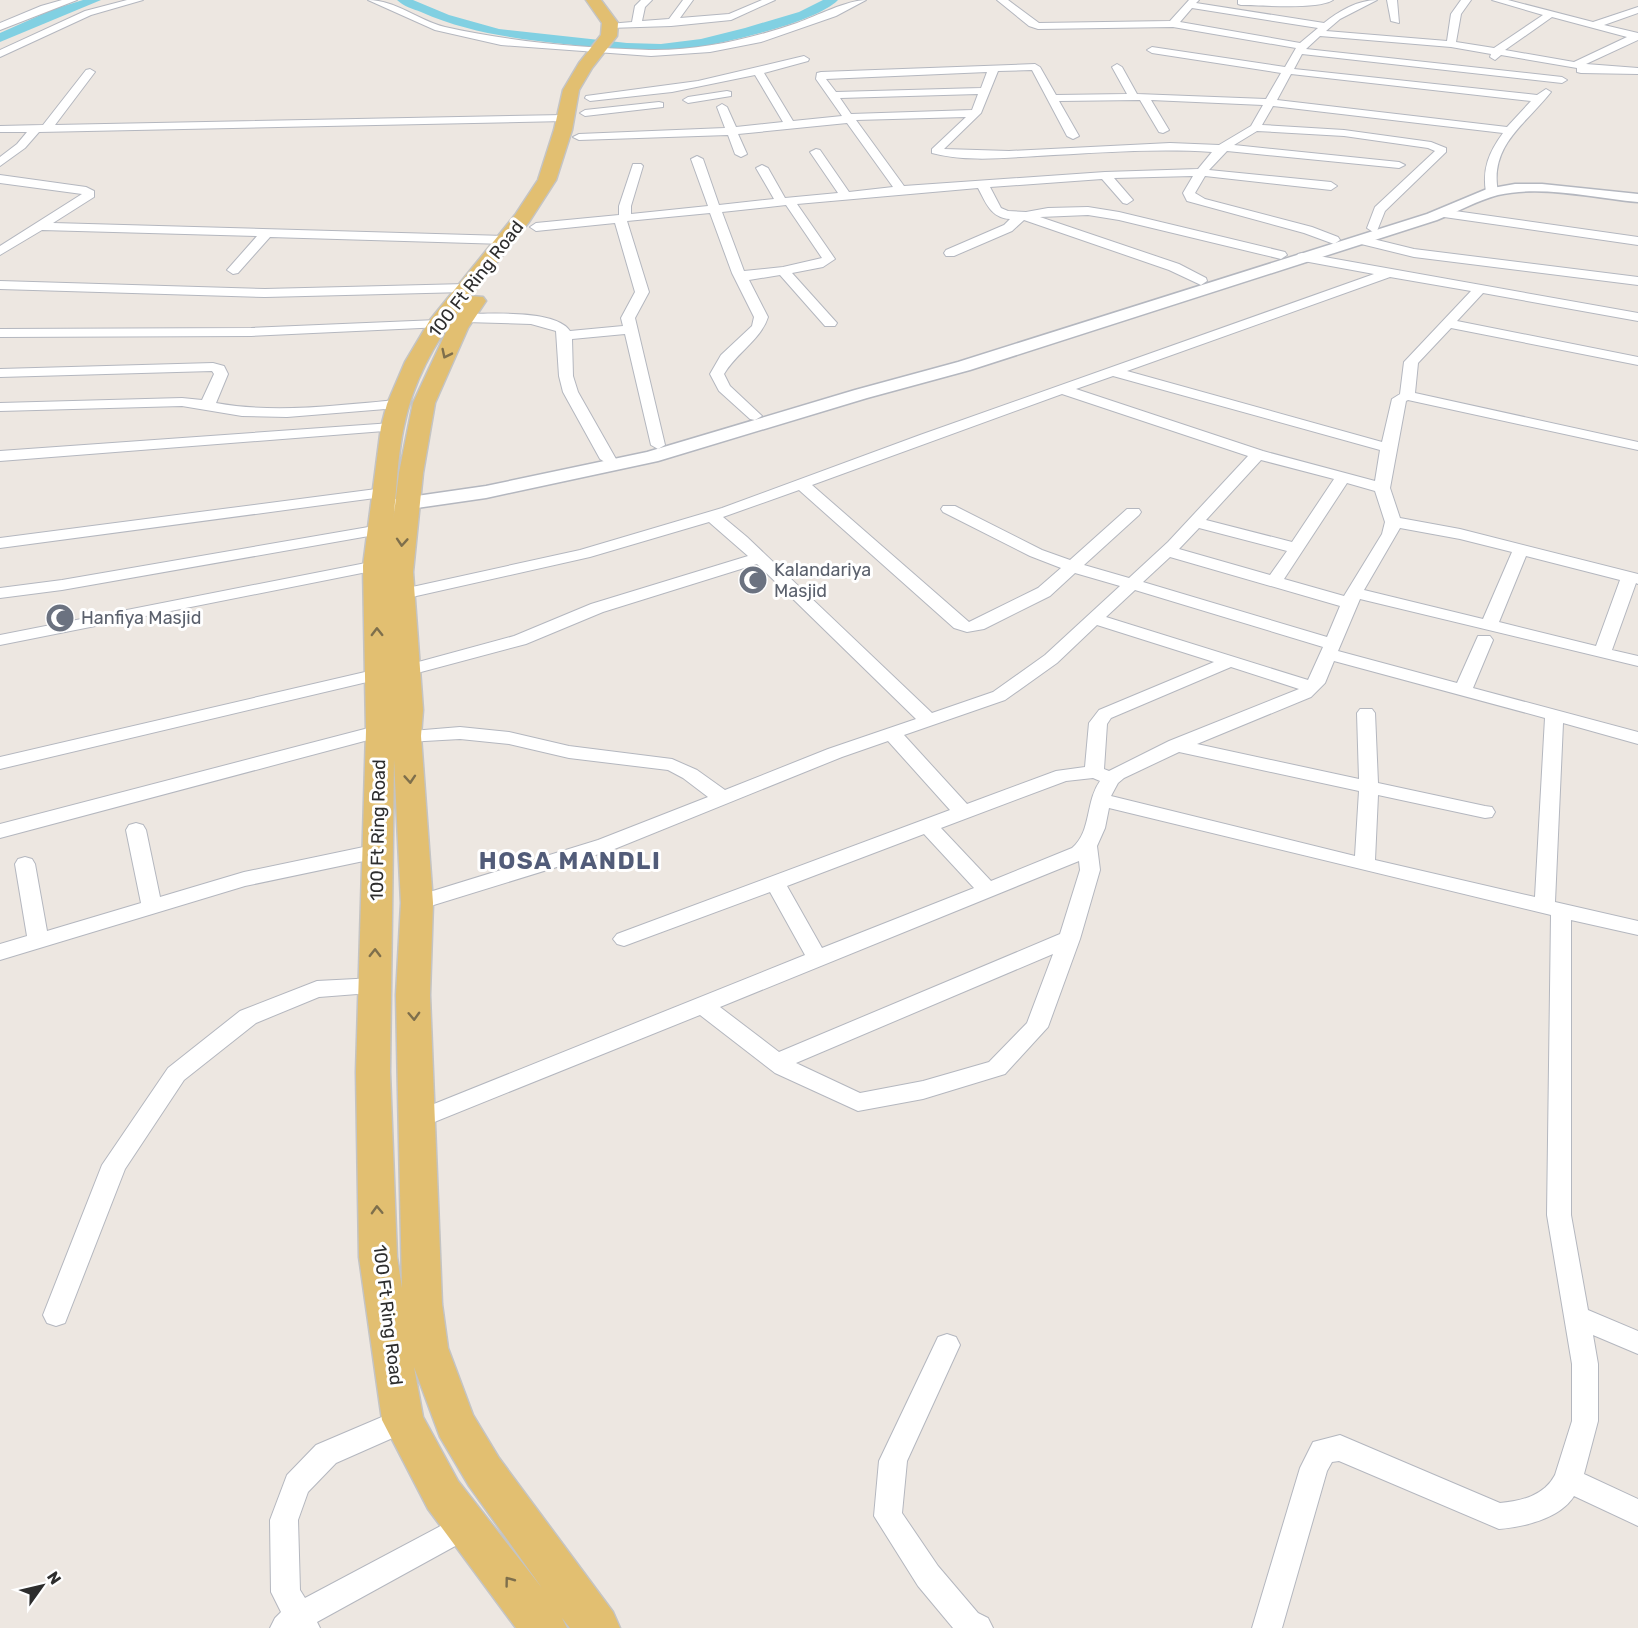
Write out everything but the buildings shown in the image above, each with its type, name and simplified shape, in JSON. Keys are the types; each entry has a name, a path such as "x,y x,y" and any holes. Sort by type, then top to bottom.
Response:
{"main road":[{"path":"594,0 614,39"},
{"path":"609,0 614,39"},
{"name":"100 Ft Ring Road","path":"544,1628 443,1494 403,1420 378,1257 373,1072 378,851 394,733 409,710 392,672 376,566 393,505 411,473 424,403 451,321 466,288 505,240 547,180 580,117 614,39"},
{"name":"100 Ft Ring Road","path":"392,672 403,594 393,505 395,416 416,362 451,321 481,294 536,227 558,193 580,117"},
{"name":"100 Ft Ring Road","path":"394,733 417,903 413,995 422,1304 428,1348 455,1424 484,1472 597,1628"}],"street":[{"path":"0,27 44,8 72,0"},
{"path":"0,54 88,13 138,0"},
{"path":"373,0 438,28 501,42 614,39 671,23 739,15 770,0"},
{"path":"671,23 680,7 688,0"},
{"path":"614,39 676,53 733,45 801,25 848,8 861,0"},
{"path":"1002,0 1032,24 1038,26 1173,24 1301,49 1490,70 1562,81"},
{"path":"1210,0 1263,3 1328,0"},
{"path":"1255,128 1301,49 1320,29 1337,17 1372,0"},
{"path":"1392,0 1396,21"},
{"path":"1451,44 1456,14 1466,0"},
{"path":"1497,0 1638,36"},
{"path":"1534,9 1551,0"},
{"path":"614,39 640,2"},
{"path":"1173,24 1192,3 1320,29 1451,44 1593,68 1625,72 1638,71"},
{"path":"722,18 732,6"},
{"path":"1594,25 1638,10"},
{"path":"1482,93 1497,51 1552,13"},
{"path":"1577,64 1638,36"},
{"path":"1152,50 1288,71 1540,99"},
{"path":"580,117 674,90 758,72 804,59"},
{"path":"1117,67 1162,130"},
{"path":"994,68 976,113 936,151 950,154 997,154 1170,146 1222,148 1399,165"},
{"path":"901,190 821,79 821,75 1037,68 1073,136"},
{"path":"1490,186 1491,161 1502,141 1552,87 1580,70 1593,68"},
{"path":"0,162 40,129 90,72"},
{"path":"758,72 790,125"},
{"path":"833,95 986,91"},
{"path":"0,129 580,117 727,94"},
{"path":"1054,99 1206,98 1420,118 1512,131"},
{"path":"722,107 730,132 741,154"},
{"path":"580,117 687,130 730,132 849,118 976,113"},
{"path":"1334,240 1308,230 1191,198 1189,193 1200,172 1222,148 1244,132 1255,128 1344,133 1431,145 1442,150 1379,210 1367,234"},
{"path":"816,152 846,196"},
{"path":"697,159 713,208 740,275 761,317 758,327 726,358 717,374 723,388 755,416"},
{"path":"637,166 623,218 642,292 628,318 658,445"},
{"path":"740,275 783,271 818,264 829,259 762,168"},
{"path":"536,227 901,190 1105,175 1200,172 1331,186"},
{"path":"1105,175 1127,200"},
{"path":"0,179 89,192 0,251"},
{"path":"1043,179 1058,202"},
{"path":"0,593 62,585 393,505 608,459 999,347 1281,255 1441,213 1490,186 1527,181 1638,192"},
{"path":"982,184 996,210 1005,215 1023,216 1174,267 1201,281"},
{"path":"0,543 393,505 486,492 651,457 861,394 964,366 1367,234 1430,208 1472,185 1542,188 1638,198"},
{"path":"950,253 1008,228 1023,216 1058,202 1281,255"},
{"path":"1441,213 1638,240"},
{"path":"40,226 505,240"},
{"path":"234,270 267,233"},
{"path":"1367,234 1414,253 1638,282"},
{"path":"1302,257 1638,317"},
{"path":"783,271 830,322"},
{"path":"403,594 574,556 712,516 1388,273"},
{"path":"0,285 265,293 466,288"},
{"path":"1407,396 1411,362 1479,290"},
{"path":"0,333 251,332 451,321 552,323 561,328 565,336 566,381 608,459"},
{"path":"1446,323 1638,361"},
{"path":"565,336 631,329"},
{"path":"0,372 213,367 219,369 221,374 208,404"},
{"path":"1115,372 1388,448"},
{"path":"1065,390 1258,454 1382,488"},
{"path":"624,939 1063,775 1102,776 1305,693 1313,687 1352,598 1390,534 1393,522 1382,488 1399,399 1407,396 1638,446"},
{"path":"0,407 182,402 208,404 248,412 395,416"},
{"path":"0,456 395,416"},
{"path":"417,903 605,845 835,753 999,696 1051,659 1132,584 1195,522 1258,454"},
{"path":"1275,581 1343,477"},
{"path":"802,484 960,624 967,627 978,625 1044,592 1133,512"},
{"path":"949,509 1036,553 1074,567 1463,691 1638,738"},
{"path":"712,516 929,721"},
{"path":"1195,522 1296,548"},
{"path":"1393,522 1521,549 1634,578 1602,653"},
{"path":"1463,691 1521,549"},
{"path":"1166,551 1275,581 1352,598 1486,633 1638,661"},
{"path":"0,764 520,640 597,608 759,558"},
{"path":"0,640 376,566"},
{"path":"1094,619 1313,687"},
{"path":"701,1004 776,1062 858,1102 923,1090 997,1068 1037,1027 1069,939 1090,870 1088,848 1102,800 1098,723 1105,714 1231,661"},
{"path":"1365,865 1369,787 1366,713"},
{"path":"1268,1628 1314,1468 1323,1451 1340,1448 1499,1515 1520,1515 1544,1505 1561,1492 1568,1480 1585,1421 1585,1364 1559,1215 1553,909 1554,715"},
{"path":"0,831 394,733 460,733 509,738 569,752 672,765 690,774 723,798"},
{"path":"892,734 962,811"},
{"path":"1176,745 1485,812"},
{"path":"1102,800 1365,865 1638,928"},
{"path":"928,826 986,888"},
{"path":"136,830 152,907"},
{"path":"417,1120 1088,848"},
{"path":"0,952 244,879 378,851"},
{"path":"25,864 38,941"},
{"path":"775,883 817,957"},
{"path":"776,1062 1069,939"},
{"path":"56,1315 114,1165 176,1074 248,1017 317,989 375,986"},
{"path":"1578,1317 1638,1343"},
{"path":"947,1345 893,1461 888,1516 928,1576 968,1623 978,1628"},
{"path":"403,1420 326,1454 297,1484 284,1520 286,1592 297,1624 466,1526"},
{"path":"1568,1480 1638,1513"}],"waterway":[{"path":"0,38 58,12 95,0"},
{"path":"403,0 445,18 498,33 627,47 661,48 701,43 749,31 803,15 832,0"}],"place":[{"name":"Kalandariya Masjid","path":"753,580"},
{"name":"Hanfiya Masjid","path":"60,618"}],"district":[{"name":"HOSA MANDLI","path":"570,861"}]}
